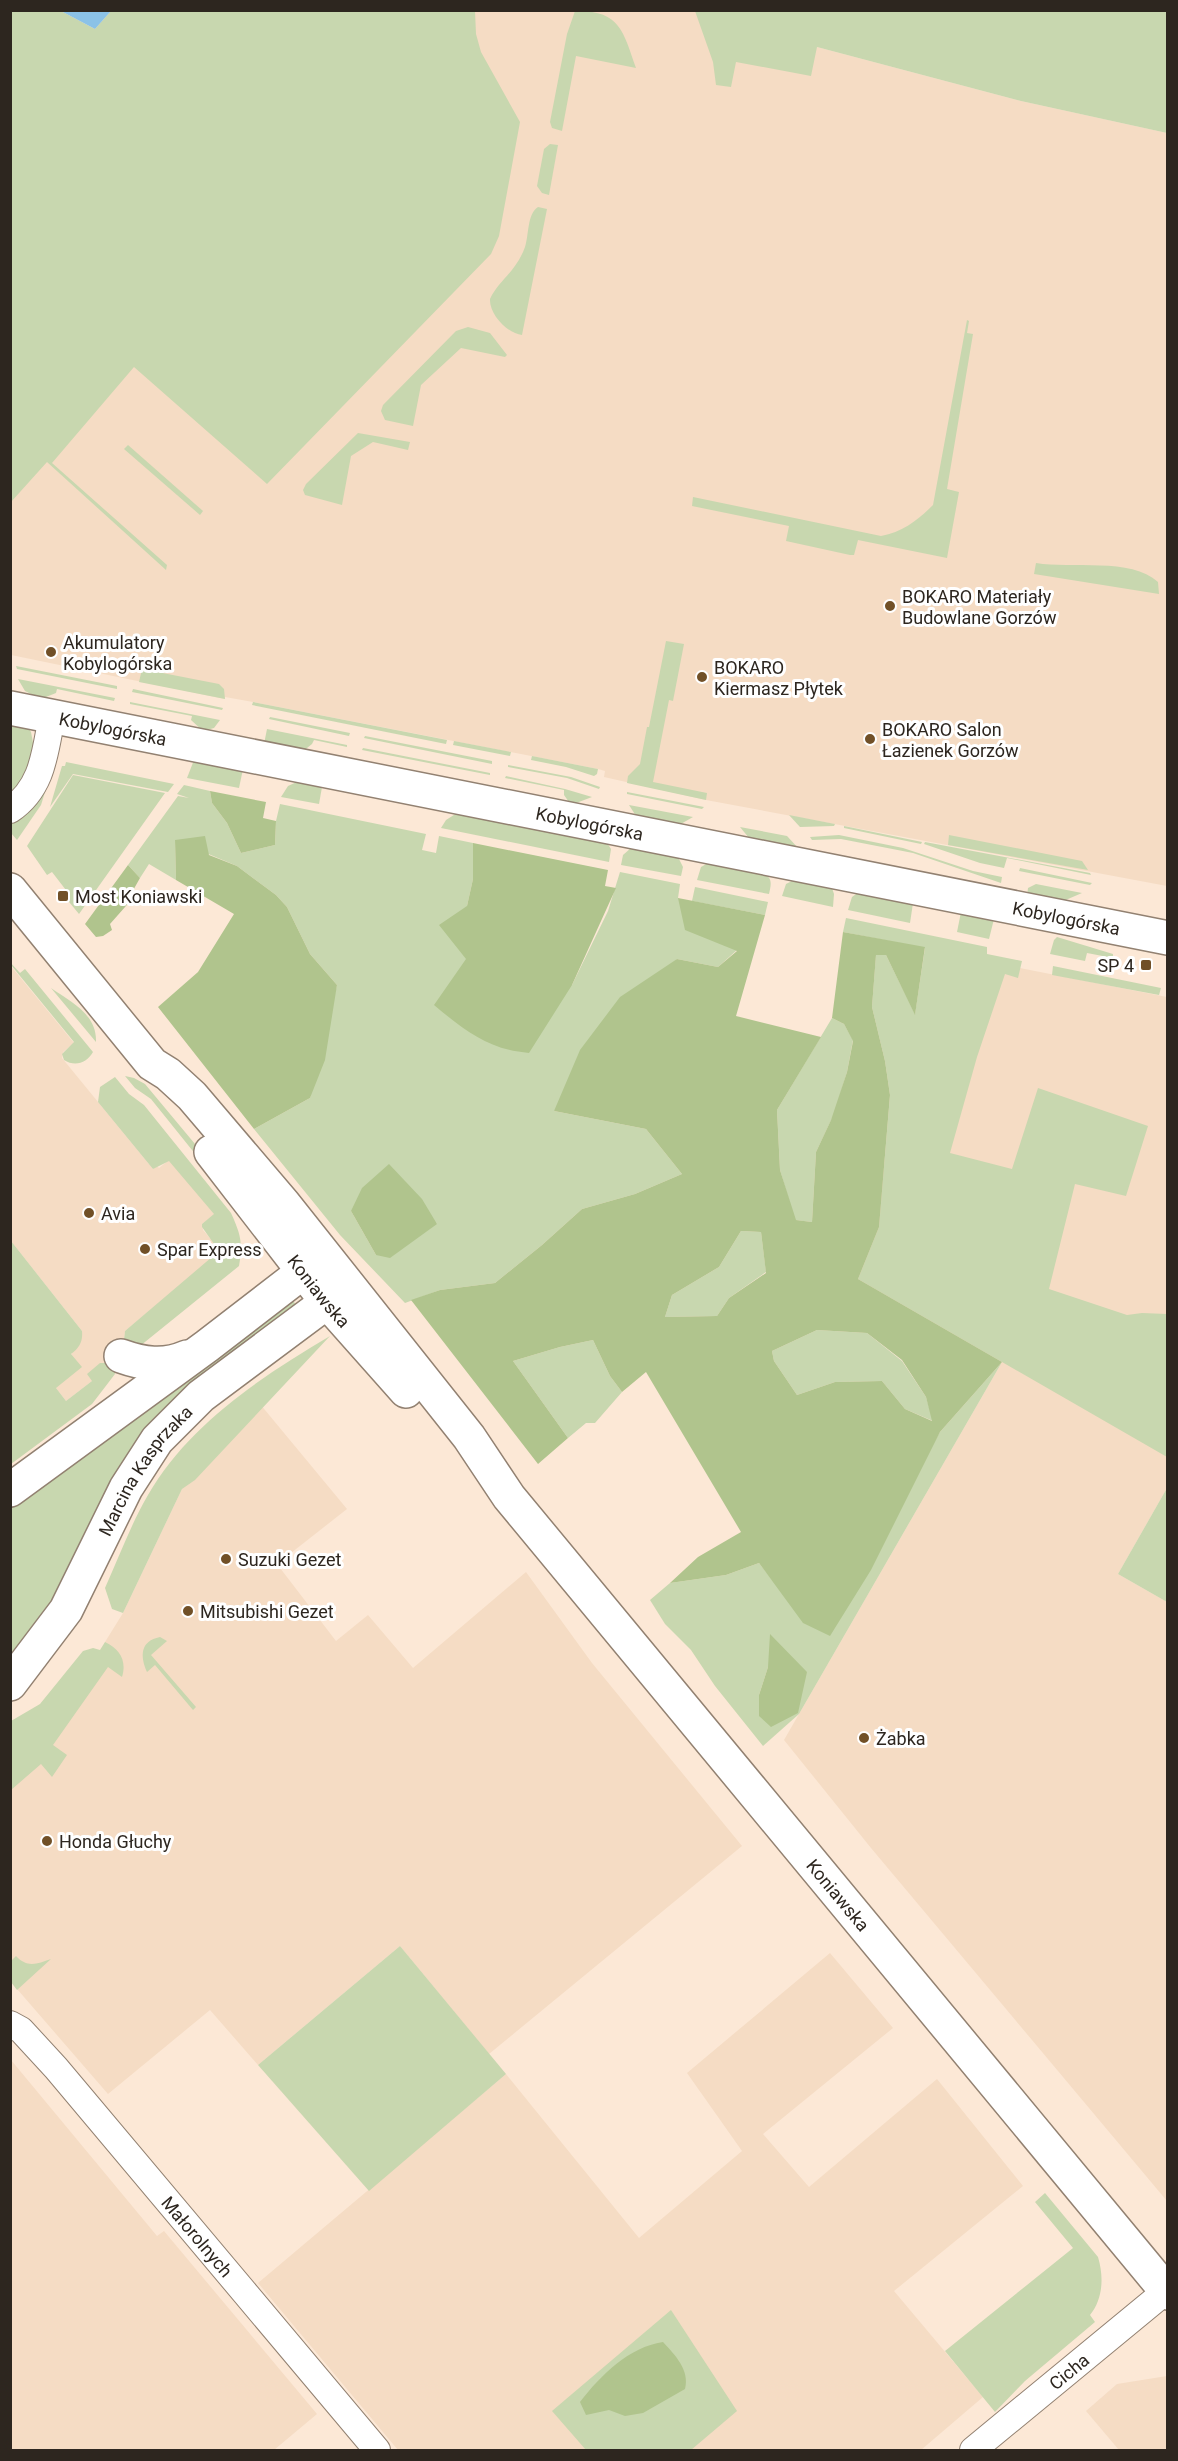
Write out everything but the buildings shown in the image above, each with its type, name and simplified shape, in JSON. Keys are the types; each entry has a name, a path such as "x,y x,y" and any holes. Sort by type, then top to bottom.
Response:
{"main road":[{"name":"Kobylogórska","path":"10,708 1167,938"},
{"name":"Koniawska","path":"10,890 152,1064 159,1082 176,1108 327,1302 461,1455 510,1497"},
{"name":"Koniawska","path":"152,1064 168,1074 192,1096 335,1268 469,1437 510,1497 1167,2292"},
{"path":"10,1490 207,1346 303,1272 335,1268 327,1302"},
{"name":"Marcina Kasprzaka","path":"10,1684 66,1610 126,1488 158,1440 201,1396 327,1302"},
{"path":"98,1425 115,1406 120,1394 123,1374 121,1356 150,1364 165,1363 180,1360 207,1346"}],"street":[{"path":"10,810 24,799 39,776 52,716"},
{"name":"Małorolnych","path":"12,2025 56,2068 377,2451"},
{"name":"Cicha","path":"973,2451 1167,2292"}],"shaded area":[{"path":"431,11 717,11 798,42 1021,101 1167,133 1167,886 706,800 604,777 605,771 598,769 253,702 225,697 225,699 11,655 10,502"},
{"path":"934,951 1167,997 1167,1488 1118,1574 1167,1602 1167,2201 871,1848 784,1740 1002,1362 858,1279"},
{"path":"10,965 74,1043 63,1052 62,1058 153,1169 157,1166 159,1168 169,1160 215,1214 202,1224 203,1230 219,1249 219,1253 125,1331 124,1340 92,1381 66,1401 56,1388 82,1331 11,1241"},
{"path":"260,1404 347,1509 277,1564 336,1641 368,1615 413,1668 526,1572 592,1663 742,1846 489,2054 400,1946 258,2065 210,2010 108,2094 11,1982 10,1756 104,1651 105,1642 123,1613 182,1489"},
{"path":"830,1953 893,2028 763,2134 809,2187 937,2079 1023,2186 894,2291 983,2397 921,2450 398,2450 258,2283 506,2074 639,2238 742,2151 687,2073"},
{"path":"11,2060 157,2236 164,2231 317,2414 274,2450 11,2450"},
{"path":"1167,2376 1167,2450 1119,2450 1086,2411 1117,2384"}],"green space":[{"path":"11,11 61,11 95,29 111,11 475,11 476,34 481,52 520,122 499,236 491,254 267,484 134,367 52,463 167,565 166,570 47,462 11,502"},
{"path":"575,11 602,14 618,25 636,68 576,56 562,131 552,128 550,122 567,34"},
{"path":"695,11 1167,11 1167,133 1021,101 817,47 811,76 736,62 731,87 716,85 713,62"},
{"path":"550,144 558,145 549,195 542,193 537,186 544,149"},
{"path":"538,207 547,209 522,335 511,331 500,322 493,311 490,299 521,256 530,220 534,210"},
{"path":"967,320 969,321 967,333 973,334 947,489 959,492 947,558 858,540 854,555 850,555 786,541 789,526 692,506 693,497 881,536 910,525 933,505"},
{"path":"468,327 490,333 507,355 505,357 461,348 421,385 413,426 385,420 381,411 383,405 456,331"},
{"path":"358,433 410,442 408,450 373,442 351,456 342,505 305,495 303,490 306,484"},
{"path":"128,445 203,511 200,515 124,449"},
{"path":"1036,563 1100,565 1132,569 1158,582 1159,594 1034,574"},
{"path":"666,641 684,644 673,701 669,700 653,782 707,793 706,800 627,783 628,776 640,764"},
{"path":"16,666 117,686 117,689 17,669"},
{"path":"142,669 219,684 224,689 225,699 139,682"},
{"path":"18,679 115,698 114,701 57,689 56,693 41,699 25,691"},
{"path":"133,689 223,708 222,710 132,692"},
{"path":"130,702 220,720 214,728 203,731 191,720 192,716 130,704"},
{"path":"253,702 447,740 446,744 252,705"},
{"path":"270,717 350,733 349,736 269,719"},
{"path":"11,722 27,726 31,732 34,748 31,771 11,798"},
{"path":"267,729 347,745 347,747 314,740 302,752 264,744"},
{"path":"365,736 492,761 492,764 364,738"},
{"path":"454,741 511,752 510,756 453,745"},
{"path":"363,748 490,773 490,775 362,750"},
{"path":"532,756 598,769 597,774 594,776 566,767 531,760"},
{"path":"55,760 41,805 17,840 11,833 10,821"},
{"path":"194,760 243,769 239,788 187,778"},
{"path":"66,762 174,784 168,792 73,774 50,807 62,766 65,766"},
{"path":"508,765 571,777 600,787 599,789 567,778 508,767"},
{"path":"73,775 165,793 79,914 65,897 69,894 52,872 47,875 27,846"},
{"path":"506,776 565,789 592,797 571,805 564,795 564,790 505,778"},
{"path":"299,781 322,787 319,804 281,797 288,786"},
{"path":"184,785 210,791 212,803 227,823 241,853 275,845 276,821 280,804 426,834 422,850 436,853 439,836 473,843 473,879 467,906 572,985 608,911 620,872 680,884 678,898 737,950 718,967 677,959 554,1111 646,1129 682,1174 635,1194 582,1209 495,1283 440,1290 405,1303 340,1235 254,1129 310,1098 337,985 310,954 287,907 276,895 237,866 175,840 176,880 149,864 140,878 128,865 178,796 189,798 177,794","holes":["351,1211 437,1223 376,1255"]},
{"path":"210,791 266,802 263,818 276,821 275,845 241,853 227,823 212,803"},
{"path":"627,792 704,807 702,809 627,794"},
{"path":"629,805 693,817 679,825 638,819"},
{"path":"457,813 607,843 611,849 609,862 441,828 446,820"},
{"path":"789,815 835,824 834,826 800,827"},
{"path":"844,826 922,842 921,844 844,828"},
{"path":"740,827 787,836 799,849 749,838"},
{"path":"839,835 903,848 973,871 1002,877 1001,883 913,853 841,839 812,840 810,837"},
{"path":"949,835 1082,861 1088,870 948,845"},
{"path":"205,836 209,855 237,866 276,895 287,907 310,954 337,985 325,1060 310,1098 254,1129 158,1007 198,972 234,914 176,880 175,840"},
{"path":"925,842 1090,873 1091,875 1007,858 1004,868 980,863 924,844"},
{"path":"473,843 608,870 605,886 616,888 572,985 529,1053 489,1043 456,1023 434,1005 466,959 439,925 467,906 473,879"},
{"path":"631,848 678,857 683,867 681,876 621,865 623,855"},
{"path":"708,863 764,874 770,880 769,894 697,880 701,867"},
{"path":"128,865 140,878 131,894 133,898 110,924 112,930 103,936 96,937 85,924"},
{"path":"1020,868 1092,883 1090,885 1019,871"},
{"path":"794,880 832,888 833,907 782,896 786,884"},
{"path":"1036,884 1082,893 1061,902 1027,896 1028,888"},
{"path":"695,887 768,902 765,915 692,901"},
{"path":"859,892 913,903 910,923 848,910 852,897"},
{"path":"678,898 765,915 736,1016 821,1037 777,1110 780,1170 796,1220 812,1222 816,1152 831,1120 847,1072 853,1041 844,1024 832,1018 843,932 925,947 915,1015 886,955 876,955 872,1007 885,1061 890,1095 879,1227 858,1279 1002,1362 940,1432 871,1570 830,1636 803,1623 759,1563 726,1575 670,1583 698,1557 741,1532 646,1372 622,1392 610,1376 593,1340 513,1361 568,1438 538,1464 411,1300 440,1290 495,1283 582,1209 635,1194 682,1174 646,1129 554,1111 580,1050 620,997 677,959 718,967 737,951 685,930","holes":["741,1231 761,1232 766,1273 729,1298 717,1316 665,1317 672,1295 719,1267","817,1330 867,1333 902,1360 926,1397 932,1421 905,1409 882,1381 835,1382 797,1395 774,1361 772,1351"]},
{"path":"961,912 994,919 989,939 957,932"},
{"path":"846,918 987,947 987,954 1022,961 1018,978 1005,974 977,1057 950,1153 1012,1169 1038,1088 1148,1126 1126,1196 1075,1184 1049,1289 1127,1315 1167,1314 1167,1457 858,1279 879,1227 890,1095 885,1061 872,1007 876,954 886,955 915,1014 925,948 843,932"},
{"path":"1057,937 1113,954 1113,958 1087,953 1085,961 1050,954"},
{"path":"10,962 20,973 25,969 93,1052 87,1059 80,1063 64,1060 62,1054 74,1042"},
{"path":"1053,966 1161,988 1159,995 1052,975"},
{"path":"51,988 87,1016 95,1032 96,1042"},
{"path":"832,1018 844,1024 853,1040 847,1072 834,1114 816,1152 812,1222 795,1220 780,1170 777,1110"},
{"path":"125,1076 145,1084 230,1186 225,1191 151,1099 135,1088"},
{"path":"115,1077 129,1094 144,1105 231,1213 241,1245 239,1266 140,1346 124,1340 125,1331 219,1251 202,1227 202,1224 214,1214 169,1161 153,1169 98,1102 100,1087"},
{"path":"389,1164 422,1199 437,1224 390,1258 376,1255 351,1211 362,1188"},
{"path":"741,1231 761,1232 766,1272 729,1298 717,1316 665,1317 672,1295 719,1267"},
{"path":"11,1241 82,1331 80,1344 71,1354 82,1367 56,1388 66,1401 92,1381 87,1374 100,1363 107,1363 114,1369 115,1374 92,1404 11,1464"},
{"path":"293,1301 297,1306 206,1377 11,1665 11,1508"},
{"path":"817,1330 867,1333 902,1361 926,1397 933,1421 905,1409 882,1381 835,1382 797,1395 774,1361 772,1351"},
{"path":"330,1336 195,1480 182,1489 123,1613 112,1609 105,1588 136,1517 165,1469 205,1424 228,1404 278,1368"},
{"path":"593,1340 610,1376 622,1392 595,1423 586,1423 568,1438 513,1361"},
{"path":"1002,1362 799,1714 763,1746 715,1686 691,1650 665,1624 650,1600 670,1583 726,1575 759,1563 773,1581 924,1459 940,1432","holes":["768,1667 807,1672 759,1695"]},
{"path":"1167,1488 1167,1602 1118,1574"},
{"path":"770,1634 807,1672 798,1713 771,1727 759,1716 759,1695 768,1667"},
{"path":"160,1637 167,1641 151,1655 196,1707 193,1710 155,1665 147,1672 143,1650 149,1642"},
{"path":"105,1642 115,1648 121,1656 124,1666 122,1677 108,1667 53,1745 67,1755 52,1777 41,1764 11,1790 11,1721 40,1704 83,1651 93,1648 100,1650"},
{"path":"400,1946 506,2074 369,2191 258,2065"},
{"path":"16,1956 28,1964 51,1959 17,1990 11,1982 11,1961"},
{"path":"1045,2193 1098,2257 1101,2288 1098,2302 1090,2315 1095,2322 1025,2381 995,2412 945,2351 1073,2248 1035,2202"},
{"path":"671,2310 737,2411 691,2450 586,2450 552,2411"},
{"path":"663,2342 683,2369 685,2389 643,2413 625,2416 609,2410 586,2415 580,2402 607,2372 627,2356"}],"water":[{"path":"111,10 95,29 61,11"}],"place":[{"name":"BOKARO Materiały Budowlane Gorzów","path":"890,606"},
{"name":"Akumulatory Kobylogórska","path":"51,652"},
{"name":"BOKARO Kiermasz Płytek","path":"702,677"},
{"name":"BOKARO Salon Łazienek Gorzów","path":"870,739"},
{"name":"Most Koniawski","path":"63,896"},
{"name":"SP 4","path":"1146,965"},
{"name":"Avia","path":"89,1213"},
{"name":"Spar Express","path":"145,1249"},
{"name":"Suzuki Gezet","path":"226,1559"},
{"name":"Mitsubishi Gezet","path":"188,1611"},
{"name":"Żabka","path":"864,1738"},
{"name":"Honda Głuchy","path":"47,1841"}]}
